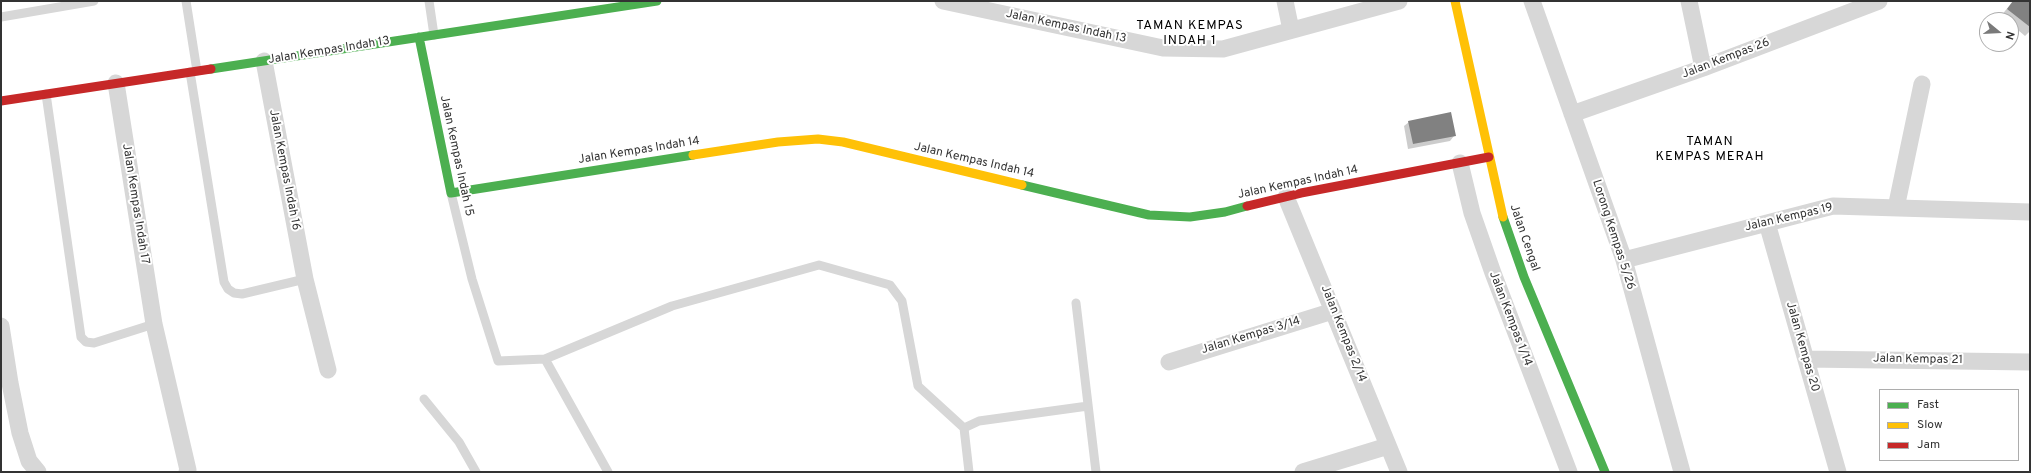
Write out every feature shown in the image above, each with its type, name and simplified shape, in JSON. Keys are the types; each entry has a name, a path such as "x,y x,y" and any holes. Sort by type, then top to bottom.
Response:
{"street":[{"name":"Jalan Kempas Indah 13","path":"1,101 657,1"},
{"name":"Jalan Kempas Indah 13","path":"943,1 1163,48 1223,49 1399,1"},
{"path":"1285,1 1291,30"},
{"name":"Jalan Cengal","path":"1455,1 1502,215 1524,277 1605,472"},
{"name":"Lorong Kempas 5/26","path":"1532,1 1624,260 1682,472"},
{"path":"1689,1 1703,68"},
{"name":"Jalan Kempas 26","path":"1572,114 1703,68 1844,7 1879,1"},
{"name":"Jalan Kempas Indah 15","path":"419,37 451,193"},
{"name":"Jalan Kempas Indah 16","path":"264,61 305,279 328,370"},
{"name":"Jalan Kempas Indah 17","path":"116,83 154,324 188,470 187,472"},
{"path":"1896,208 1922,84"},
{"name":"Jalan Kempas Indah 14","path":"451,193 778,142 818,139 843,142 1149,215 1190,217 1226,212 1286,196 1489,157"},
{"name":"Jalan Kempas 1/14","path":"1460,163 1472,214 1569,472"},
{"name":"Jalan Kempas 2/14","path":"1286,196 1399,472"},
{"name":"Jalan Kempas 19","path":"1624,260 1833,206 2030,212"},
{"name":"Jalan Kempas 20","path":"1767,222 1838,472"},
{"name":"Jalan Kempas 3/14","path":"1168,362 1333,310"},
{"path":"1,326 5,383 29,461 38,472"},
{"name":"Jalan Kempas 21","path":"1806,358 2030,362"},
{"path":"1303,472 1388,446"}],"lane":[{"path":"1,16 94,1"},
{"path":"186,1 193,72 224,282 228,289 234,293 242,294 305,279"},
{"path":"429,1 434,35"},
{"path":"46,94 82,337 86,342 94,343 154,324"},
{"name":"Jalan Kempas Indah 15","path":"451,193 472,279 498,361 545,359"},
{"path":"608,472 545,359 672,306 819,265 890,285 902,301 918,386 964,428 969,472"},
{"path":"1076,303 1096,472"},
{"path":"424,399 459,442 476,472"},
{"path":"964,428 978,421 1088,406"}],"building":[{"path":"2013,1 2030,1 2030,27 2019,18 2019,12 2011,12 2007,9"},
{"path":"1451,112 1456,136 1413,144 1408,121"}],"traffic: fast":[{"path":"211,69 657,1"},
{"path":"419,37 451,193 693,155"},
{"path":"1022,185 1149,215 1190,217 1225,212 1247,206"},
{"path":"1503,217 1524,277 1605,472"}],"traffic: slow":[{"path":"1455,1 1503,217"},
{"path":"693,155 778,142 818,139 843,142 1022,185"}],"traffic: jam":[{"path":"1,101 211,69"},
{"path":"1247,206 1301,193 1489,157"}],"district":[{"name":"TAMAN KEMPAS INDAH 1","path":"1190,34"},
{"name":"TAMAN KEMPAS MERAH","path":"1710,150"}]}
